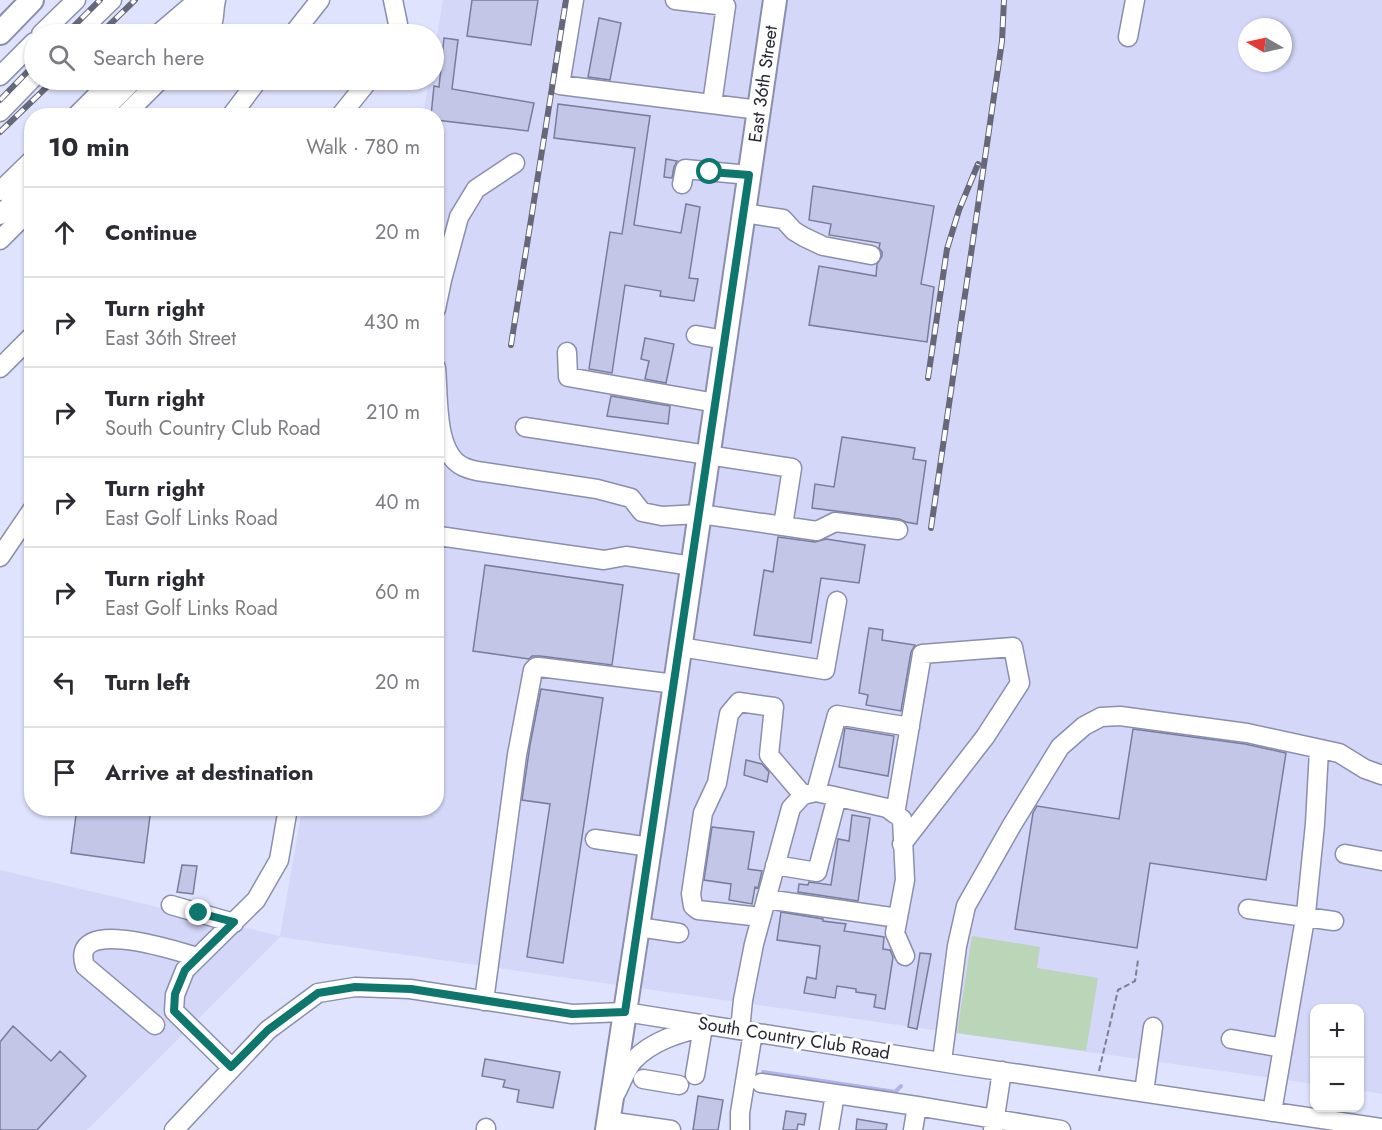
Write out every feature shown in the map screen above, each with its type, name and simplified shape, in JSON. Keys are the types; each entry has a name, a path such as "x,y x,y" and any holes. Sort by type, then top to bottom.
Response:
{"main road":[{"path":"0,33 32,0"},
{"name":"East 36th Street","path":"609,1117 775,0"}],"street":[{"path":"51,24 76,0"},
{"path":"87,24 111,0"},
{"path":"301,24 320,0"},
{"path":"393,0 398,24"},
{"path":"574,0 560,85 759,110"},
{"path":"675,0 726,6 712,104"},
{"path":"1128,37 1135,0"},
{"path":"174,24 209,2"},
{"path":"190,24 209,2"},
{"path":"209,2 213,24"},
{"path":"0,76 24,52"},
{"path":"0,112 24,87"},
{"path":"84,108 102,90"},
{"path":"106,108 124,90"},
{"path":"132,108 149,90"},
{"path":"237,108 250,90"},
{"path":"346,108 361,90"},
{"path":"444,273 459,217 476,189 515,164"},
{"path":"0,191 24,168"},
{"path":"682,184 685,170 749,175"},
{"path":"0,215 24,191"},
{"path":"744,213 783,219 794,231 823,246 871,255"},
{"path":"0,240 24,216"},
{"path":"696,335 725,340"},
{"path":"0,368 24,344"},
{"path":"567,351 568,377 716,402"},
{"path":"525,427 792,468 783,526"},
{"path":"444,442 447,452 462,467 611,492 631,498 642,512 662,516 700,514 818,531 835,522 898,530"},
{"path":"0,557 24,522"},
{"path":"444,537 604,560 626,556 692,566"},
{"path":"680,647 825,670 837,601"},
{"path":"895,814 922,654 1013,647 1020,683 985,738 902,844"},
{"path":"484,1001 517,755 533,670 539,667 675,684"},
{"path":"761,917 698,910 693,906 691,894 703,813 717,783 729,714 739,702 774,707 769,755 810,794 837,797 887,808 902,819 905,879 895,933 904,956"},
{"path":"740,1130 746,1031 743,1000 761,917 791,808 810,794 837,715 910,727"},
{"path":"942,1061 957,946 966,906 1060,747 1084,726 1101,717 1120,716 1247,733 1339,753 1365,769 1382,775"},
{"path":"1272,1112 1305,918 1315,824 1319,750"},
{"path":"775,865 817,872 837,797"},
{"path":"231,1067 174,1011 175,994 185,970 256,900 279,860 287,816"},
{"path":"595,839 650,847"},
{"path":"1345,854 1382,861"},
{"path":"766,899 898,918"},
{"path":"171,905 234,922"},
{"path":"1248,909 1334,921"},
{"path":"638,927 679,933"},
{"path":"155,1025 85,966 83,954 85,947 98,939 126,941 162,947 197,957"},
{"name":"South Country Club Road","path":"174,1130 268,1030 318,993 355,987 411,989 572,1014 625,1012 1272,1112 1324,1125 1382,1128"},
{"path":"671,1130 609,1117 633,1060 655,1044 683,1032 707,1026 695,1076"},
{"path":"1144,1092 1153,1027"},
{"path":"1231,1039 1283,1048"},
{"path":"994,1125 1002,1071"},
{"path":"643,1079 679,1085"},
{"path":"761,1083 917,1106 994,1125 1061,1130"},
{"path":"829,1130 835,1094"},
{"path":"913,1130 917,1106"}],"path":[{"path":"1099,1071 1118,990 1135,981 1138,960"}],"shaded area":[{"path":"443,0 1382,0 1382,1094 1364,1091 1364,1004 1310,1004 1310,1083 280,937 87,1130 0,1130 0,870 280,936 301,816 444,816 444,108 424,108 427,90 444,90 444,24 439,24"}],"green space":[{"path":"972,936 1040,947 1037,968 1098,978 1086,1051 957,1033"}],"building":[{"path":"472,0 538,0 531,45 467,36"},
{"path":"599,18 621,23 610,80 588,77"},
{"path":"444,38 458,40 452,89 534,103 528,131 444,121 444,108 432,108 434,90 444,90"},
{"path":"558,104 650,116 634,225 681,233 686,204 700,207 689,278 698,279 694,301 660,296 661,291 625,285 612,373 589,369 610,232 622,234 635,148 554,138"},
{"path":"666,159 677,161 672,178 664,177"},
{"path":"813,186 934,206 921,284 934,287 927,342 809,325 819,266 876,276 877,264 882,256 880,243 829,235 831,224 809,220"},
{"path":"645,338 674,344 666,383 645,379 649,361 641,359"},
{"path":"611,396 670,406 668,424 607,416"},
{"path":"842,437 915,448 913,459 926,461 917,524 899,519 812,508 815,484 834,487"},
{"path":"778,537 815,542 826,539 865,545 859,583 821,578 811,643 754,635 764,570 773,572"},
{"path":"485,565 623,585 612,665 540,656 532,656 529,659 473,651"},
{"path":"869,628 883,630 882,640 915,645 911,652 901,711 866,705 868,695 859,693"},
{"path":"541,689 603,698 563,963 527,957 550,804 522,800"},
{"path":"845,728 894,736 888,776 839,767"},
{"path":"1133,729 1245,744 1286,753 1266,880 1150,863 1137,948 1015,929 1033,813 1037,806 1119,819"},
{"path":"746,760 762,764 769,772 767,782 744,775"},
{"path":"852,815 870,818 858,901 798,892 799,884 808,885 809,882 831,885 838,839 849,841"},
{"path":"76,816 150,816 144,863 71,853"},
{"path":"712,827 754,832 748,869 762,871 758,888 755,887 752,904 729,900 731,884 704,880"},
{"path":"182,865 197,866 193,894 177,892"},
{"path":"781,912 846,924 844,931 884,937 883,949 890,950 893,957 885,1009 874,1007 876,995 856,992 856,989 837,986 835,998 804,993 807,977 816,979 820,946 777,940"},
{"path":"920,953 931,954 917,1029 908,1027"},
{"path":"13,1026 51,1061 60,1051 86,1076 37,1130 0,1130 0,1042"},
{"path":"485,1059 560,1072 553,1108 517,1102 519,1090 503,1087 505,1080 482,1076"},
{"path":"698,1096 723,1100 718,1130 693,1130"},
{"path":"786,1111 806,1114 804,1125 798,1124 797,1130 783,1130"},
{"path":"857,1119 887,1124 886,1130 856,1130"}],"waterway":[{"path":"763,1072 895,1092 901,1086"}],"railway":[{"path":"76,24 100,0"},
{"path":"110,24 135,0"},
{"path":"511,345 566,0"},
{"path":"931,528 1002,41 1004,0"},
{"path":"0,100 24,75"},
{"path":"25,108 44,90"},
{"path":"0,132 24,109"},
{"path":"928,378 947,249 959,210 978,164"}],"route":[{"path":"199,913 234,922 185,970 175,994 174,1011 231,1067 268,1030 318,993 355,987 411,989 572,1014 625,1012 749,175 710,172"}]}
